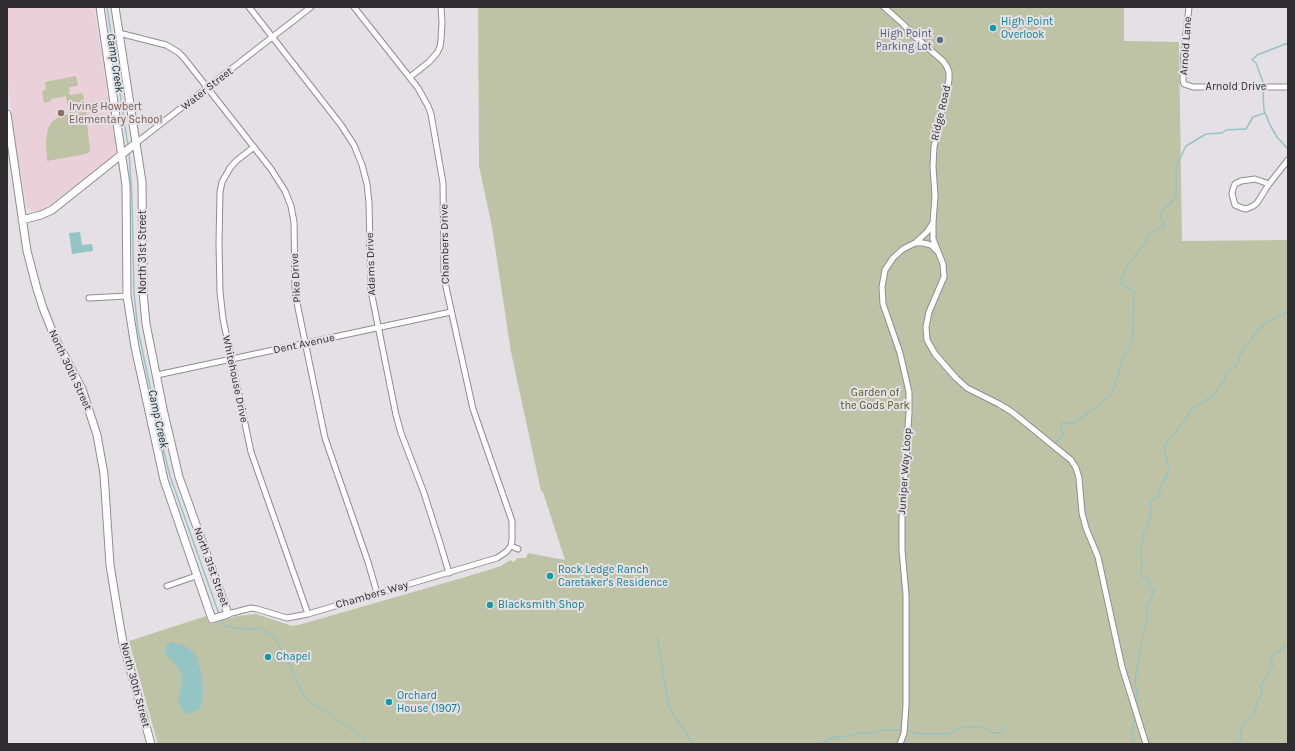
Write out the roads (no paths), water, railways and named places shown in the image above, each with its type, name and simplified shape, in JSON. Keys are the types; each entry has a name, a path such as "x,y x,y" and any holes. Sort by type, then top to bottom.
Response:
{"main road":[{"name":"North 31st Street","path":"100,7 122,155 127,201 127,296 134,347 160,464 172,505 212,619 228,614 179,477 144,311 143,199 141,175 115,7"},
{"name":"North 30th Street","path":"7,114 27,250 43,308 55,338 82,390 93,419 97,435 104,474 110,565 123,643 151,744"},
{"name":"Water Street","path":"22,220 41,215 52,210 136,143"}],"street":[{"name":"Adams Drive","path":"249,7 341,125 354,145 362,165 367,184 369,203 370,281 378,328 400,429 424,493 449,573"},
{"name":"Water Street","path":"136,143 310,7"},
{"name":"Chambers Drive","path":"354,7 418,88 428,106 433,122 441,166 444,199 444,279 472,409 512,521 513,536 511,546"},
{"path":"410,77 429,62 437,53 441,40 442,7"},
{"name":"Ridge Road","path":"884,7 943,61 949,72 949,80 934,147 933,167 935,203 933,239 937,251"},
{"name":"Arnold Lane","path":"1184,84 1184,51 1189,7"},
{"name":"Pike Drive","path":"119,33 159,42 172,48 184,58 281,182 289,198 295,233 296,298 327,447 368,562 377,593"},
{"name":"Arnold Drive","path":"1184,84 1193,87 1288,87"},
{"name":"Whitehouse Drive","path":"254,147 236,161 230,168 222,182 220,192 220,292 223,318 251,452 308,614"},
{"path":"1269,184 1255,180 1241,181 1235,184 1232,194 1235,204 1246,209 1253,206 1261,199 1269,184 1288,160"},
{"path":"915,244 928,232 933,223"},
{"path":"915,244 931,245 937,251 943,264 944,277 929,312 926,327 928,340 935,354 967,388 1012,412 1071,460 1076,468 1079,478 1082,513 1086,528 1098,558 1122,667 1146,744"},
{"name":"Juniper Way Loop","path":"900,744 904,733 906,706 906,595 902,550 902,518 909,414 909,392 900,353 883,304 882,287 885,270 893,258 903,249 915,244"},
{"path":"89,298 127,296"},
{"name":"Dent Avenue","path":"157,375 451,312"},
{"path":"511,546 518,549"},
{"name":"Chambers Way","path":"228,614 251,608 287,618 308,614 496,558 506,552 511,546"},
{"path":"167,586 196,576"}],"water":[{"path":"80,232 82,245 92,244 93,251 72,254 69,233"},
{"path":"171,642 185,646 195,653 202,676 203,697 199,710 186,714 178,704 182,674 177,666 165,654 167,643"}],"waterway":[{"name":"Camp Creek","path":"107,7 128,146"},
{"path":"1263,82 1256,63 1252,60 1257,55 1288,43"},
{"path":"1263,92 1264,110 1270,125 1277,137 1288,149"},
{"path":"1056,443 1063,434 1060,425 1065,422 1075,423 1111,395 1122,359 1129,349 1133,335 1134,291 1120,283 1128,264 1147,241 1149,233 1164,226 1160,213 1176,197 1176,167 1186,146 1206,134 1222,133 1226,130 1246,129 1253,117 1265,113"},
{"name":"Camp Creek","path":"129,152 132,198 134,294 138,330 170,476 219,614"},
{"path":"1143,637 1145,624 1147,624 1147,608 1154,591 1149,586 1148,579 1144,578 1141,574 1141,548 1144,538 1143,532 1145,532 1148,526 1148,521 1151,517 1151,501 1159,497 1160,490 1164,479 1166,479 1169,467 1164,449 1167,442 1193,408 1215,393 1224,381 1227,373 1234,368 1239,361 1239,357 1247,344 1266,322 1288,312"},
{"name":"Camp Creek","path":"221,619 224,626 243,629 261,628 274,637 290,665 305,698 364,738 363,744"},
{"path":"657,637 669,707 693,744"},
{"path":"1138,703 1135,680 1142,641"},
{"path":"1237,744 1241,740 1241,728 1253,717 1259,698 1262,695 1261,685 1273,665 1271,656 1288,645"},
{"path":"1135,719 1131,734 1135,744"},
{"path":"908,730 917,734 948,734 962,727 981,727 994,733 1002,733 1003,724"},
{"path":"821,744 832,737 841,737 858,734 861,732 867,733 885,730 901,730"}],"place":[{"name":"High Point Overlook","path":"993,28"},
{"name":"High Point Parking Lot","path":"940,40"},
{"name":"Irving Howbert Elementary School","path":"61,113"},
{"name":"Rock Ledge Ranch Caretaker's Residence","path":"550,576"},
{"name":"Blacksmith Shop","path":"490,605"},
{"name":"Chapel","path":"268,657"},
{"name":"Orchard House (1907)","path":"389,702"}],"park label":[{"name":"Garden of the Gods Park","path":"875,399"}]}
